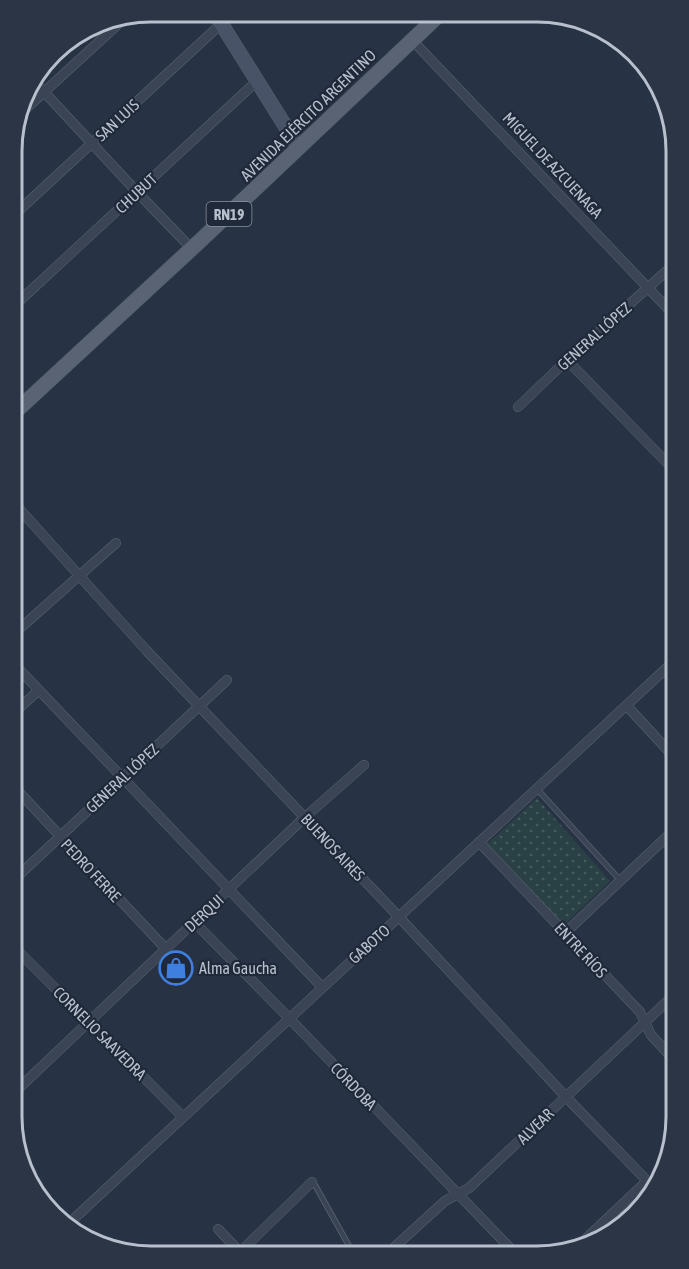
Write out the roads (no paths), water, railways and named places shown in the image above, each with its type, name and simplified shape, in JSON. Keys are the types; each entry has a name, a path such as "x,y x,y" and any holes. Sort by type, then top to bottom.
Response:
{"main road":[{"name":"AVENIDA EJÉRCITO ARGENTINO","path":"22,406 192,249 431,22"}],"street":[{"name":"SAN LUIS","path":"22,208 92,143 214,22"},
{"path":"220,22 299,148"},
{"path":"31,104 114,28"},
{"name":"MIGUEL DE AZCUENAGA","path":"412,40 666,307"},
{"name":"CHUBUT","path":"22,299 257,81"},
{"path":"40,87 192,249"},
{"name":"GENERAL LÓPEZ","path":"518,407 666,271"},
{"path":"567,360 666,462"},
{"name":"BUENOS AIRES","path":"22,512 199,707 648,1183"},
{"path":"22,627 116,543"},
{"name":"GABOTO","path":"73,1220 321,986 399,917 666,669"},
{"path":"22,673 230,888 321,986"},
{"name":"GENERAL LÓPEZ","path":"22,872 227,680"},
{"path":"22,705 38,691"},
{"path":"627,706 666,748"},
{"name":"DERQUI","path":"22,1085 305,817 364,765"},
{"name":"PEDRO FERRE","path":"22,795 166,949"},
{"path":"565,933 666,838"},
{"name":"ENTRE RÍOS","path":"479,842 640,1012 651,1035 666,1051"},
{"name":"CÓRDOBA","path":"194,922 507,1246"},
{"name":"CORNELIO SAAVEDRA","path":"22,955 182,1116"},
{"name":"ALVEAR","path":"396,1246 446,1201 469,1188 666,1003"},
{"path":"248,1246 313,1184"},
{"path":"593,1234 644,1190"},
{"path":"218,1229 234,1246"}],"lane":[{"path":"537,789 621,880"},
{"path":"313,1184 348,1246"}],"place":[{"name":"Alma Gaucha","path":"176,968"}]}
